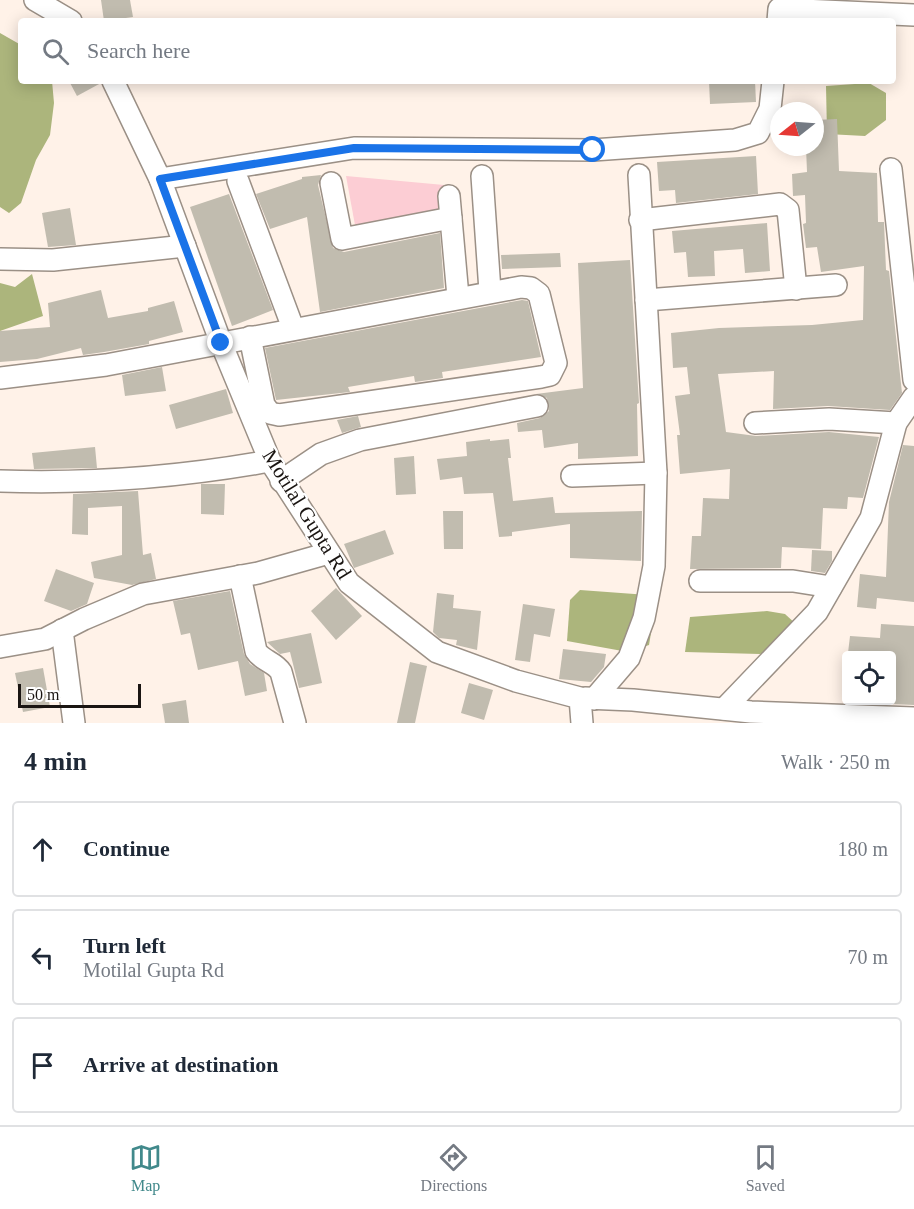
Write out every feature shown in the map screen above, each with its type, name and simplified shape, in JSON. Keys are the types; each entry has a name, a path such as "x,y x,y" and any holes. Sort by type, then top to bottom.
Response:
{"street":[{"path":"35,0 66,18"},
{"path":"778,18 779,9 809,5 914,15"},
{"name":"Motilal Gupta Rd","path":"114,84 160,179 221,343 270,461 349,583 437,652 516,681 587,698 724,709 914,718"},
{"path":"160,179 354,148 593,150 735,140 758,133 770,109 773,84"},
{"path":"891,169 914,380"},
{"path":"582,723 587,698 629,658 644,618 654,566 656,473 639,175"},
{"path":"482,176 489,291"},
{"path":"238,182 293,328"},
{"path":"331,183 342,239 451,218"},
{"path":"449,196 458,297"},
{"path":"640,220 780,204 788,210 796,289"},
{"path":"0,259 53,260 185,246"},
{"path":"646,300 836,285"},
{"path":"0,378 106,365 293,328 489,291 531,288 539,294 556,363 550,375 279,415 270,413 264,405 250,337"},
{"path":"724,709 817,612 871,518 896,423 914,397"},
{"path":"281,481 321,454 360,440 537,406"},
{"path":"755,423 829,419 896,423"},
{"path":"0,481 42,482 182,475 270,461"},
{"path":"572,476 656,473"},
{"path":"0,646 45,639 143,594 240,576 329,553"},
{"path":"240,576 256,651 260,657 277,666 281,672 296,723"},
{"path":"700,581 793,581 831,587"},
{"path":"62,630 74,723"}],"shaded area":[{"path":"0,33 18,43 18,84 52,84 54,103 50,135 36,160 21,203 9,213 0,207"},
{"path":"871,84 886,93 886,120 865,136 827,134 826,86"},
{"path":"346,176 455,186 452,224 357,236"},
{"path":"32,274 43,316 0,331 0,283 15,287"},
{"path":"580,590 648,595 654,615 649,645 628,652 567,641 570,600"},
{"path":"767,611 785,614 797,625 789,646 760,654 685,652 690,617"}],"building":[{"path":"101,0 130,0 133,17 104,18"},
{"path":"71,84 99,84 77,96"},
{"path":"709,84 755,84 756,102 710,104"},
{"path":"837,119 839,171 877,173 878,222 884,222 886,270 889,271 902,393 890,410 828,406 773,409 774,371 718,374 726,432 756,436 829,432 879,437 863,498 848,497 847,509 823,508 821,549 782,547 781,568 690,569 692,536 701,536 703,498 729,499 730,469 680,474 677,435 680,435 675,396 690,394 687,367 673,368 671,333 863,320 864,266 821,272 817,247 806,248 803,224 806,223 805,195 793,196 792,174 807,172 806,156 824,156 824,120"},
{"path":"756,156 758,194 676,203 675,190 659,191 657,162"},
{"path":"321,175 318,185 333,248 344,252 440,233 444,288 320,312 307,217 270,229 256,194 302,179 302,177"},
{"path":"229,194 273,310 232,326 190,207"},
{"path":"70,208 76,245 48,247 42,213"},
{"path":"767,223 770,271 745,273 743,249 714,251 715,276 688,277 686,252 674,253 672,231"},
{"path":"560,253 561,267 502,269 501,255"},
{"path":"630,260 639,403 637,404 638,456 578,459 578,443 544,448 542,430 518,432 517,423 540,418 549,411 547,398 536,394 583,388 578,263"},
{"path":"101,290 108,318 148,311 148,308 174,301 183,332 149,341 149,344 104,352 83,355 81,348 37,359 0,362 0,331 50,327 48,303"},
{"path":"522,300 528,301 541,357 442,372 443,378 415,382 414,376 348,387 350,392 276,400 265,348"},
{"path":"162,367 166,391 125,396 122,375"},
{"path":"226,389 233,413 176,429 169,405"},
{"path":"358,416 361,427 342,433 337,420"},
{"path":"490,439 490,441 509,439 511,458 508,458 513,501 553,497 555,513 642,511 641,561 570,558 570,524 512,532 512,536 499,537 493,493 464,494 462,477 440,480 437,459 467,456 466,442"},
{"path":"903,445 914,446 914,602 877,598 876,609 857,607 860,574 886,577 889,502"},
{"path":"95,447 97,468 34,469 32,453"},
{"path":"414,456 416,494 396,495 394,458"},
{"path":"201,484 225,484 224,515 201,514"},
{"path":"138,491 143,555 151,553 156,579 132,585 94,578 91,562 122,555 122,506 88,508 88,535 72,534 73,494"},
{"path":"443,511 463,511 463,549 444,549"},
{"path":"385,530 394,554 354,568 344,544"},
{"path":"812,550 832,551 832,561 825,573 811,571"},
{"path":"56,569 94,583 87,604 71,611 44,601"},
{"path":"336,588 362,616 336,640 311,611"},
{"path":"230,591 244,654 250,664 264,673 267,691 245,696 238,661 198,670 190,633 181,635 173,601"},
{"path":"437,593 454,595 453,608 481,611 477,650 456,645 457,640 439,638 433,632"},
{"path":"523,604 555,609 550,637 534,634 530,662 515,660"},
{"path":"881,624 914,626 914,705 896,704 896,651 848,651 850,636 880,638"},
{"path":"311,633 322,683 299,688 290,652 280,654 267,642"},
{"path":"563,649 606,654 604,667 591,682 559,679"},
{"path":"410,662 427,666 415,723 397,723"},
{"path":"43,668 50,707 23,712 15,673"},
{"path":"469,683 493,690 484,720 461,713"},
{"path":"186,700 189,723 165,723 162,704"}],"route":[{"path":"221,343 160,179 354,148 593,150"}]}
